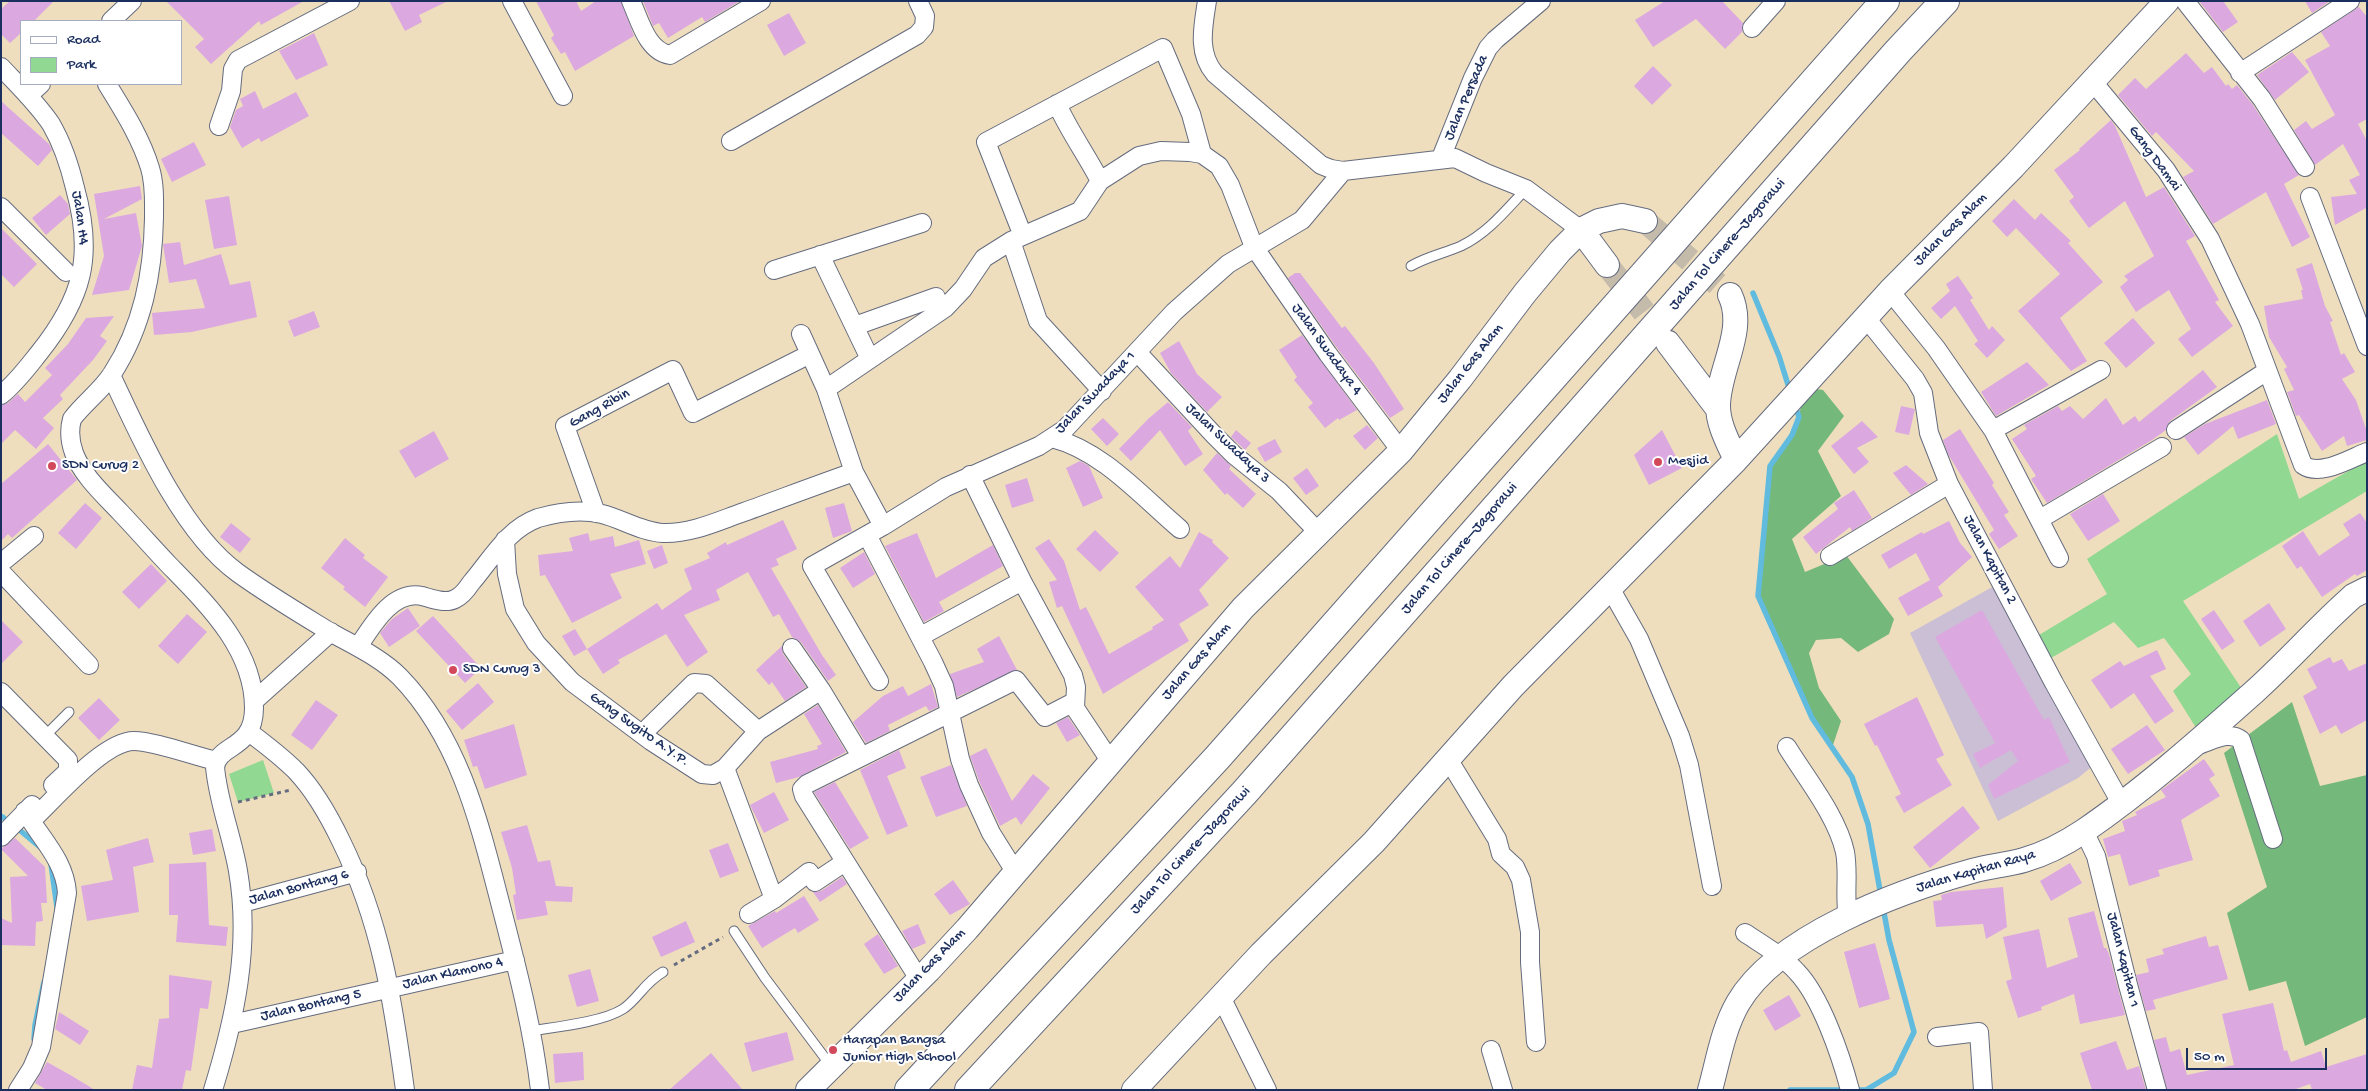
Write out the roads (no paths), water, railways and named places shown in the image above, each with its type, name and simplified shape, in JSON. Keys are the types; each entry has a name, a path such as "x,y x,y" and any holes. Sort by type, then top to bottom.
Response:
{"highway":[{"path":"910,1090 1217,758 1884,1"},
{"name":"Jalan Tol Cinere–Jagorawi","path":"968,1090 1244,794 1898,51 1945,1"}],"main road":[{"name":"Jalan Gas Alam","path":"1134,1090 1261,954 1374,842 1513,686 1736,460 1890,291 2013,167 2167,1"},
{"name":"Jalan Gas Alam","path":"808,1090 919,979 1016,873 1255,595 1401,451 1460,379 1544,269 1581,230 1599,221 1618,217 1634,217 1645,221"},
{"path":"1581,230 1607,265"},
{"path":"1730,295 1736,316 1719,389 1718,409 1720,423 1736,460"},
{"path":"1668,343 1718,409"},
{"name":"Jalan Kapitan Raya","path":"1710,1090 1732,1013 1755,980 1780,957 1858,912 1900,894 1980,868 2025,859 2061,844 2084,831 2121,803 2254,692 2340,608 2354,596 2367,589"}],"street":[{"path":"112,20 132,1"},
{"path":"219,126 231,91 232,69 238,60 350,1"},
{"path":"512,1 563,96"},
{"path":"631,1 653,47 661,54 670,55 761,1"},
{"path":"731,142 917,35 924,27 925,16 918,1"},
{"name":"Jalan Persada","path":"1441,158 1478,66 1488,48 1540,1"},
{"path":"1752,28 1776,1"},
{"path":"2185,1 2262,99 2305,167"},
{"path":"2240,73 2350,1"},
{"path":"1201,4 1203,56 1211,70 1321,164 1331,169 1343,171 1441,158 1454,158 1526,189 1581,230"},
{"path":"826,389 945,308 963,289 984,258 1017,239 1080,211 1100,181 1145,155 1161,151 1202,154 1191,114 1163,48 986,142 1017,239 1038,320 1102,391"},
{"name":"Jalan H4","path":"1,67 28,96 51,125 73,178 81,209 84,238 84,260 74,298 61,322 14,384 1,396"},
{"name":"Gang Damai","path":"2093,82 2161,164 2210,239 2250,324 2303,465 2310,469 2319,469 2367,452"},
{"path":"28,96 40,85"},
{"path":"108,85 128,119 151,170 154,204 152,262 148,289 137,326 112,375 72,419 70,428 74,453 98,487 193,588 230,635 248,671 254,700 249,732 238,743 220,755 216,761 217,785 237,864 242,903 243,933 240,980 232,1024 213,1090"},
{"path":"1057,104 1070,132 1087,155 1100,181"},
{"name":"Jalan Swadaya 4","path":"1202,154 1219,166 1230,185 1254,247 1328,354 1401,451"},
{"name":"Jalan Swadaya 1","path":"880,681 812,566 970,475 1019,456 1065,429 1174,312 1228,264 1302,220 1343,171"},
{"path":"2310,197 2367,346"},
{"path":"1,207 66,272"},
{"path":"774,270 922,223"},
{"path":"820,255 870,359"},
{"path":"1890,291 1936,348 1993,430 2059,558"},
{"path":"854,326 936,297"},
{"name":"Jalan Kapitan 2","path":"1866,318 1923,393 1928,432 1949,484 2054,683 2121,803"},
{"path":"801,334 826,389 854,472 883,526"},
{"name":"Jalan Swadaya 3","path":"1137,352 1234,455 1279,491 1319,533"},
{"name":"Gang Ribin","path":"596,513 565,426 673,370 693,414 810,354"},
{"path":"1993,430 2101,370"},
{"path":"2176,430 2267,371"},
{"path":"112,375 132,420 171,491 214,550 235,571 358,647 397,674 427,709 450,746 478,821 515,960 531,1031 540,1090"},
{"path":"1052,438 1082,449 1107,466 1180,529"},
{"path":"2040,519 2162,446"},
{"path":"358,647 374,623 400,600 408,596 419,596 444,602 455,600 470,585 505,540 536,519 571,511 596,513 649,530 662,533 677,532 693,529 733,516 854,472"},
{"path":"970,475 1022,581 1072,675 1076,687 1075,708 1111,762"},
{"path":"1830,556 1949,484"},
{"path":"868,535 944,686 960,759 969,785 991,833 1016,873"},
{"path":"1,563 34,536"},
{"name":"Gang Sugito A.Y.P.","path":"505,540 507,574 515,609 536,643 572,682 642,734 702,774 713,775 725,768"},
{"path":"1,572 89,665"},
{"path":"920,636 1022,581"},
{"path":"1610,588 1639,639 1680,736 1689,765 1712,886"},
{"path":"254,700 331,632"},
{"path":"792,648 821,690 861,756"},
{"path":"919,979 804,796 802,789 807,784 861,756 1016,680 1045,717 1074,702"},
{"path":"642,734 694,683 706,684 758,731"},
{"path":"774,899 725,768 758,731 821,690"},
{"path":"3,697 68,760 68,771 16,824"},
{"path":"249,732 297,772 308,786 323,806 357,872 375,923 390,988 404,1090"},
{"path":"2188,748 2227,735 2236,736 2241,740 2273,839"},
{"path":"16,824 106,750 118,743 136,741 216,761"},
{"path":"1787,747 1835,825 1842,840 1858,912"},
{"path":"1448,759 1497,839 1501,854 1515,867 1521,880 1530,932 1530,962 1536,1042"},
{"path":"16,824 48,844 63,872 67,901 41,1047 32,1068 18,1090"},
{"name":"Jalan Kapitan 1","path":"2084,831 2098,866 2157,1090"},
{"path":"749,914 774,899 809,872 815,882 845,862"},
{"name":"Jalan Bontang 6","path":"242,903 357,872"},
{"path":"1745,933 1797,971 1813,994 1844,1068 1850,1090"},
{"name":"Jalan Klamono 4","path":"390,988 515,960"},
{"name":"Jalan Bontang 5","path":"232,1024 390,988"},
{"path":"1221,997 1266,1090"},
{"path":"1938,1037 1979,1032 1983,1090"},
{"path":"1491,1050 1503,1090"}],"lane":[{"path":"1410,266 1463,245 1477,236 1490,227 1526,189"},
{"path":"44,736 69,712"},
{"path":"734,931 765,978 831,1066"},
{"path":"531,1031 608,1015 622,1009 650,980 663,972"}],"waterway":[{"path":"1753,293 1779,356 1790,391"},
{"path":"1795,405 1799,417 1792,435 1770,466 1758,596 1812,718 1852,777 1868,824 1881,896"},
{"path":"16,827 41,848"},
{"path":"51,864 57,907"},
{"path":"1790,1090 1866,1090 1894,1073 1914,1032 1889,940 1883,907"},
{"path":"34,1039 44,982"}],"tunnel":[{"path":"1645,221 1730,295"},
{"path":"1607,265 1667,341"}],"place":[{"name":"Mesjid","path":"1658,462"},
{"name":"SDN Curug 2","path":"52,466"},
{"name":"SDN Curug 3","path":"453,670"},
{"name":"Harapan Bangsa Junior High School","path":"833,1050"}]}
